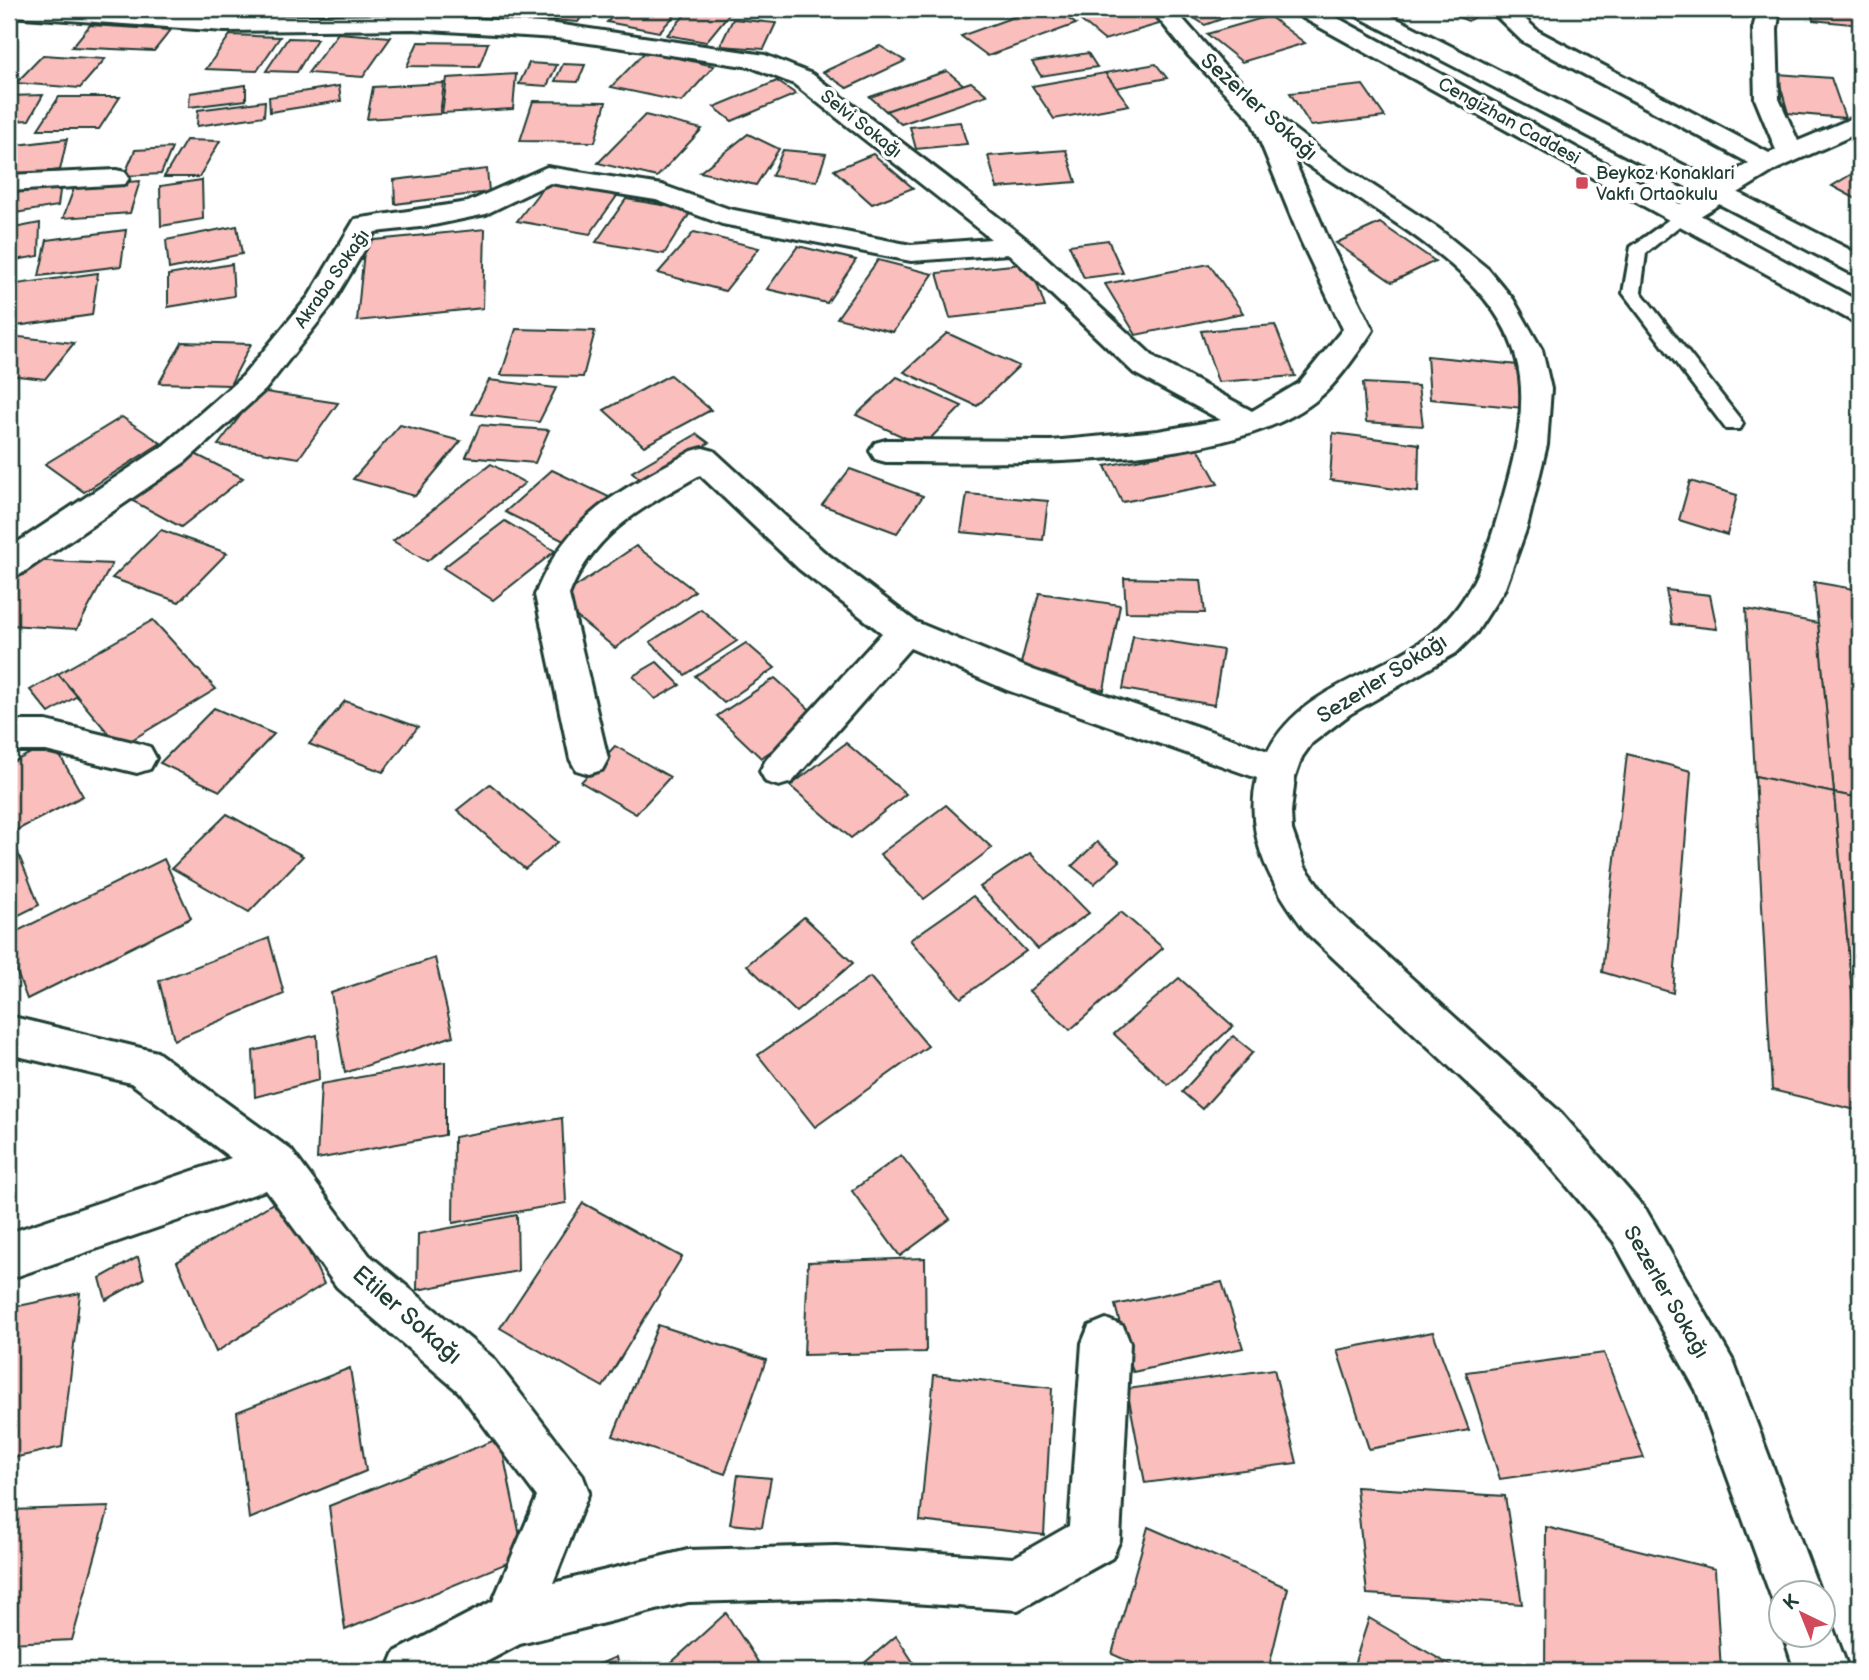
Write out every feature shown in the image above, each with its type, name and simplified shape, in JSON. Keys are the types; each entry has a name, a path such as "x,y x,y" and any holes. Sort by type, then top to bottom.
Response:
{"street":[{"name":"Selvi Sokağı","path":"9,9 226,24 413,22 555,30 756,60 803,79 1016,245 1144,366 1253,424"},
{"name":"Sezerler Sokağı","path":"1162,9 1184,36 1262,115 1321,163 1444,246 1485,282 1516,325 1535,376 1531,457 1505,547 1483,600 1447,641 1338,705 1299,733 1276,769 1269,816 1277,854 1297,892 1323,923 1546,1128 1630,1227 1716,1378 1789,1578"},
{"name":"Cengizhan Caddesi","path":"1304,9 1860,314"},
{"name":"Cengizhan Caddesi","path":"1361,9 1860,267"},
{"path":"1502,9 1531,36 1779,158"},
{"path":"1769,9 1765,29 1767,99 1779,158"},
{"path":"886,451 1052,452 1158,442 1253,424 1310,390 1358,330 1315,241 1262,115"},
{"path":"1682,215 1779,158 1860,124"},
{"name":"Akraba Sokağı","path":"9,565 100,500 174,454 254,383 321,300 365,225 429,218 476,208 547,175 662,193 722,216 911,253 1016,245"},
{"path":"9,183 116,178"},
{"path":"589,759 552,595 559,570 579,539 610,514 703,459 811,560 904,631 1020,680 1276,769"},
{"path":"779,771 904,631"},
{"path":"9,736 46,736 137,758"},
{"name":"Etiler Sokağı","path":"9,1035 142,1066 275,1165 353,1271 476,1375 564,1492 512,1620"},
{"path":"9,1256 275,1165"},
{"path":"414,1671 512,1620 688,1576 836,1572 1018,1584 1094,1540 1106,1343"}],"lane":[{"path":"1682,215 1637,251 1632,293 1733,424"}],"building":[{"path":"236,9 303,9 235,11"},
{"path":"335,9 403,9 401,12 333,12"},
{"path":"532,9 587,9 578,22 526,18"},
{"path":"620,9 681,9 659,32 607,22"},
{"path":"690,9 733,9 706,42 667,35"},
{"path":"1036,9 1054,9 1076,24 988,56 961,36"},
{"path":"1118,9 1149,9 1166,22 1104,40 1080,20"},
{"path":"1180,9 1250,9 1205,25"},
{"path":"1439,9 1487,9 1468,21"},
{"path":"1810,9 1860,9 1860,25 1813,20"},
{"path":"1269,16 1305,43 1242,62 1207,34"},
{"path":"733,19 776,23 764,49 720,46"},
{"path":"90,25 171,30 154,51 72,47"},
{"path":"338,33 391,37 363,77 308,73"},
{"path":"230,35 280,37 257,71 206,69"},
{"path":"288,38 317,39 297,72 266,71"},
{"path":"418,42 488,43 479,67 407,66"},
{"path":"880,46 905,61 847,88 823,72"},
{"path":"646,51 714,66 682,102 611,87"},
{"path":"1088,53 1097,67 1041,76 1032,62"},
{"path":"43,55 105,59 80,88 16,83"},
{"path":"529,63 557,65 547,86 519,84"},
{"path":"563,64 585,65 578,82 555,81"},
{"path":"1156,64 1167,78 1116,88 1105,73"},
{"path":"947,71 964,85 886,111 870,97"},
{"path":"1105,73 1129,105 1054,119 1032,86"},
{"path":"516,74 513,109 442,113 447,78"},
{"path":"1777,74 1831,78 1845,118 1788,113"},
{"path":"777,81 796,94 732,121 714,107"},
{"path":"971,82 987,95 901,124 886,111"},
{"path":"444,83 440,114 367,119 373,87"},
{"path":"246,85 246,100 189,107 190,93"},
{"path":"1363,85 1385,117 1311,126 1290,93"},
{"path":"339,86 341,101 270,112 269,97"},
{"path":"43,95 29,120 9,121 9,96"},
{"path":"59,97 120,97 99,129 38,129"},
{"path":"265,101 264,116 197,126 198,110"},
{"path":"533,101 606,102 595,142 520,141"},
{"path":"645,115 702,129 657,177 598,163"},
{"path":"960,122 967,144 916,149 910,127"},
{"path":"748,134 779,149 756,185 700,172"},
{"path":"67,139 60,170 9,176 9,146"},
{"path":"186,140 220,141 199,177 164,177"},
{"path":"172,148 161,174 124,176 135,150"},
{"path":"783,150 826,154 817,181 772,176"},
{"path":"1066,150 1076,182 997,188 988,156"},
{"path":"873,154 913,188 872,204 834,170"},
{"path":"487,169 489,192 395,204 394,180"},
{"path":"1860,169 1860,201 1832,186"},
{"path":"202,180 203,219 161,226 160,186"},
{"path":"140,181 130,213 63,218 75,186"},
{"path":"548,181 619,193 590,234 517,221"},
{"path":"61,183 58,206 9,214 9,191"},
{"path":"626,199 692,210 664,254 596,242"},
{"path":"40,223 39,256 9,261 9,229"},
{"path":"1380,223 1435,261 1392,282 1336,243"},
{"path":"237,226 242,254 169,269 166,240"},
{"path":"485,229 483,308 357,321 365,241"},
{"path":"126,230 121,266 39,276 47,240"},
{"path":"694,232 759,248 725,291 658,273"},
{"path":"1108,240 1123,273 1084,278 1069,245"},
{"path":"798,246 856,260 827,303 767,289"},
{"path":"878,260 933,274 893,332 837,318"},
{"path":"1030,263 1045,307 950,318 937,273"},
{"path":"232,264 234,296 168,307 168,275"},
{"path":"1209,264 1243,313 1136,335 1105,284"},
{"path":"98,273 92,315 9,327 9,285"},
{"path":"1275,325 1295,376 1218,382 1201,331"},
{"path":"516,329 595,331 583,377 501,375"},
{"path":"947,333 1019,366 977,406 904,372"},
{"path":"10,336 74,343 45,379 9,375"},
{"path":"182,342 251,344 230,385 159,383"},
{"path":"1427,356 1518,365 1523,408 1430,399"},
{"path":"670,375 711,410 644,446 604,410"},
{"path":"897,377 962,406 923,446 856,415"},
{"path":"489,380 556,388 539,422 472,414"},
{"path":"1363,383 1418,386 1423,426 1366,422"},
{"path":"259,391 338,403 299,458 218,445"},
{"path":"122,417 161,443 84,492 45,464"},
{"path":"400,425 461,441 415,496 353,479"},
{"path":"480,425 549,430 535,463 466,457"},
{"path":"1333,433 1419,444 1418,492 1330,480"},
{"path":"697,434 709,443 644,482 632,472"},
{"path":"1198,448 1218,484 1122,502 1105,466"},
{"path":"193,453 243,478 181,527 131,500"},
{"path":"491,464 525,483 427,561 393,541"},
{"path":"850,469 923,496 897,533 822,505"},
{"path":"552,470 611,498 566,542 505,512"},
{"path":"1690,481 1737,495 1727,535 1679,520"},
{"path":"967,494 1048,501 1043,540 961,532"},
{"path":"505,521 555,551 493,600 443,568"},
{"path":"161,530 227,553 179,602 112,578"},
{"path":"636,546 695,591 615,648 556,600"},
{"path":"26,560 112,564 77,629 9,625 9,589"},
{"path":"1124,578 1201,580 1205,613 1126,612"},
{"path":"1814,582 1860,590 1860,798 1834,793"},
{"path":"1666,590 1710,595 1717,629 1672,624"},
{"path":"1039,593 1120,605 1104,690 1018,675"},
{"path":"701,609 737,641 685,675 650,642"},
{"path":"1746,609 1818,623 1834,793 1755,776"},
{"path":"153,620 216,689 120,747 58,674"},
{"path":"1133,636 1223,650 1214,705 1123,689"},
{"path":"746,643 775,668 724,703 695,676"},
{"path":"657,662 680,685 655,699 633,676"},
{"path":"58,674 77,696 49,713 30,690"},
{"path":"775,678 819,718 761,758 717,716"},
{"path":"345,701 418,727 383,772 309,744"},
{"path":"214,708 274,734 220,791 160,763"},
{"path":"52,742 83,796 9,834 9,764"},
{"path":"846,743 906,794 851,838 790,786"},
{"path":"615,746 670,777 636,814 581,782"},
{"path":"1627,754 1691,771 1673,993 1602,972"},
{"path":"1755,776 1834,793 1860,1080 1860,1111 1772,1090"},
{"path":"490,784 558,842 525,869 457,810"},
{"path":"1834,793 1860,798 1860,1080"},
{"path":"946,805 992,848 924,899 880,854"},
{"path":"227,814 303,856 249,912 172,868"},
{"path":"1097,842 1120,861 1094,884 1072,866"},
{"path":"14,843 39,905 9,920 9,845"},
{"path":"1030,853 1089,913 1038,949 980,887"},
{"path":"164,859 191,918 27,999 9,951 9,935"},
{"path":"973,896 1026,951 961,998 910,940"},
{"path":"1121,912 1163,948 1070,1030 1029,991"},
{"path":"804,917 853,963 796,1012 747,965"},
{"path":"269,938 284,994 174,1040 159,981"},
{"path":"435,958 453,1036 345,1073 331,993"},
{"path":"870,977 928,1046 815,1127 758,1055"},
{"path":"1179,978 1233,1026 1168,1085 1114,1034"},
{"path":"317,1035 319,1080 255,1097 253,1051"},
{"path":"1233,1036 1253,1052 1202,1109 1182,1092"},
{"path":"445,1062 445,1135 317,1159 321,1084"},
{"path":"562,1118 566,1203 453,1223 454,1137"},
{"path":"901,1155 950,1219 900,1256 852,1191"},
{"path":"283,1197 324,1284 216,1352 177,1262"},
{"path":"583,1203 682,1257 603,1387 500,1328"},
{"path":"517,1215 518,1271 417,1290 418,1234"},
{"path":"138,1257 144,1279 106,1300 100,1278"},
{"path":"925,1258 926,1352 804,1355 808,1262"},
{"path":"1222,1282 1243,1348 1133,1372 1115,1305"},
{"path":"80,1293 62,1447 9,1459 9,1308"},
{"path":"658,1325 766,1360 725,1474 613,1436"},
{"path":"1433,1332 1469,1430 1369,1449 1337,1350"},
{"path":"1604,1353 1644,1458 1500,1479 1466,1372"},
{"path":"350,1368 366,1471 249,1519 237,1412"},
{"path":"1274,1369 1297,1463 1145,1483 1127,1389"},
{"path":"934,1375 1052,1388 1044,1535 920,1521"},
{"path":"500,1438 524,1556 345,1630 329,1506"},
{"path":"738,1475 771,1478 762,1527 730,1524"},
{"path":"1356,1487 1505,1496 1522,1604 1367,1594"},
{"path":"109,1507 72,1640 9,1643 9,1510"},
{"path":"1148,1527 1288,1588 1268,1671 1150,1671 1112,1654"},
{"path":"1546,1527 1715,1569 1721,1671 1545,1671"},
{"path":"726,1613 764,1671 662,1671"},
{"path":"1369,1618 1460,1671 1352,1671"},
{"path":"896,1636 919,1671 855,1671"},
{"path":"616,1657 619,1671 584,1671"}],"place":[{"name":"Beykoz Konaklari Vakfı Ortaokulu","path":"1582,183"}]}
